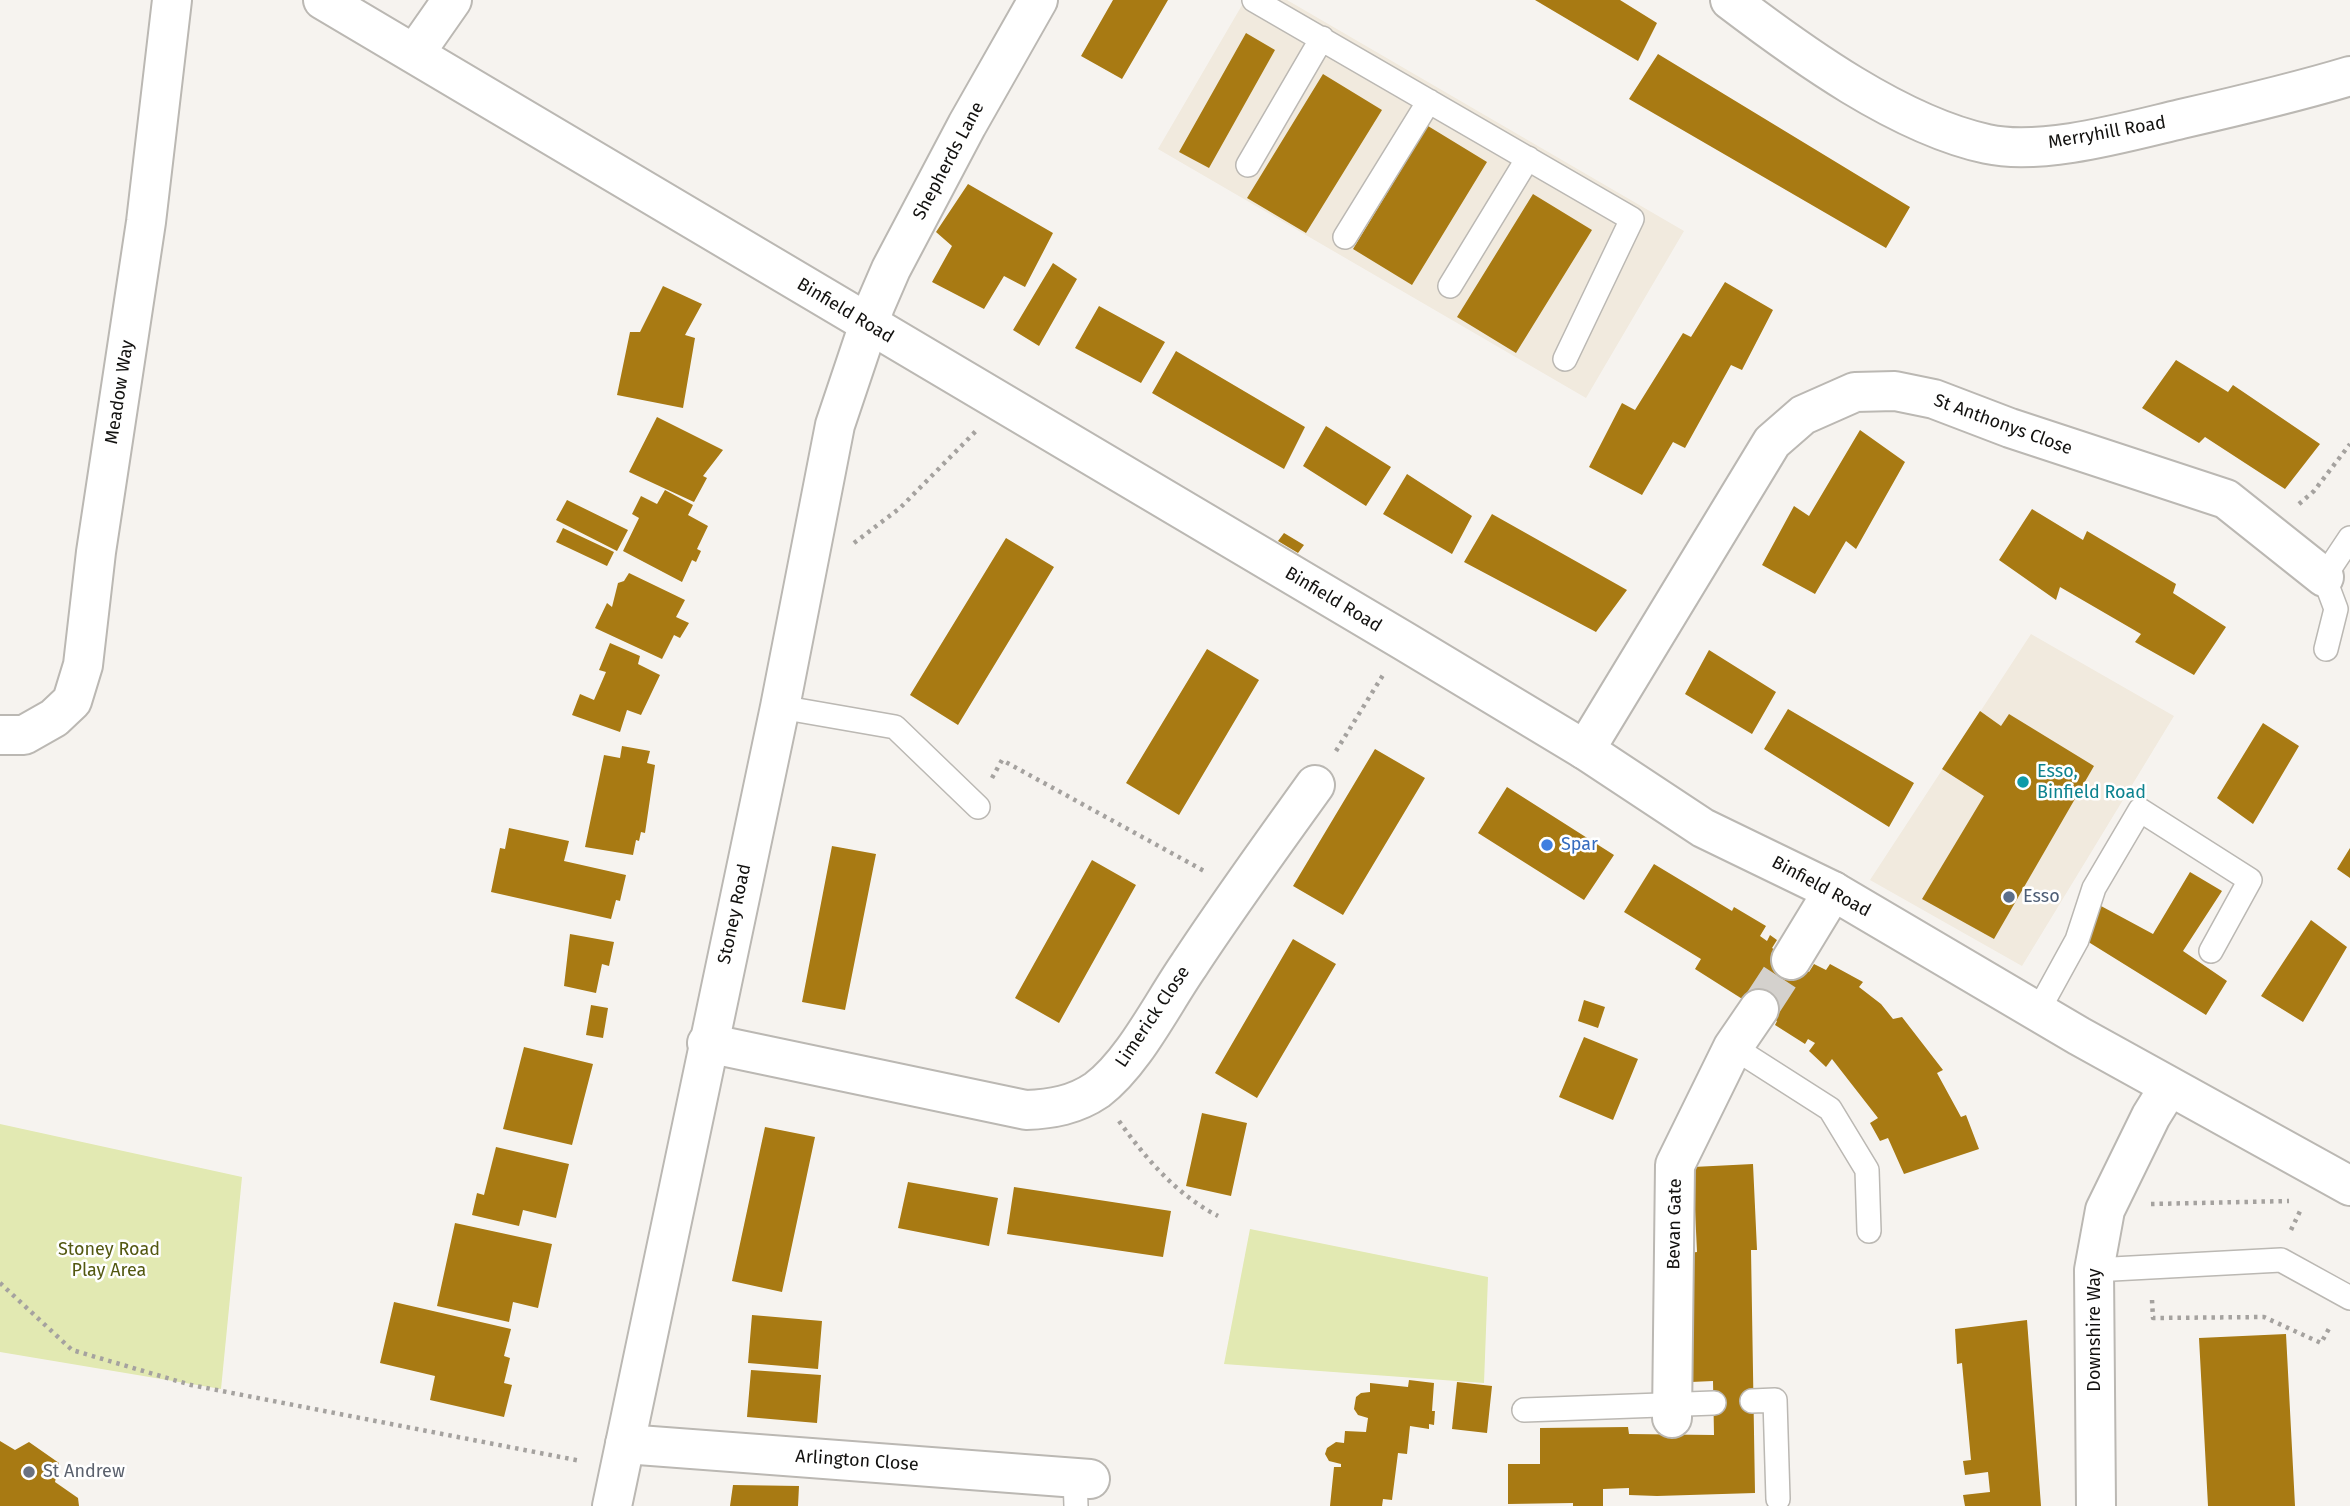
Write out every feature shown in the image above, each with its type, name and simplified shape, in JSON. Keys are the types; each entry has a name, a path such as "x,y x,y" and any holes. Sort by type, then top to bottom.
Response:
{"street":[{"name":"Meadow Way","path":"0,735 24,735 54,718 72,701 83,665 96,552 146,222 172,0"},
{"name":"Binfield Road","path":"323,0 1585,750 1703,828 1833,891 2169,1087 2350,1186"},
{"path":"415,53 452,0"},
{"name":"Shepherds Lane","path":"869,326 891,269 967,125 1038,0"},
{"name":"Merryhill Road","path":"1730,0 1782,39 1895,109 1936,128 1989,145 2050,145 2123,133 2275,98 2350,76"},
{"name":"Stoney Road","path":"612,1506 707,1042 780,706 835,425 869,326"},
{"name":"St Anthonys Close","path":"1585,750 1772,442 1803,415 1855,392 1895,391 1934,399 2010,429 2226,499 2324,577"},
{"name":"Limerick Close","path":"707,1042 1026,1110 1065,1105 1096,1090 1124,1063 1238,890 1315,785"},
{"path":"1791,960 1833,891"},
{"name":"Bevan Gate","path":"1672,1411 1675,1165 1733,1047 1759,1009"},
{"name":"Downshire Way","path":"2096,1506 2094,1270 2105,1210 2151,1116 2169,1087"},
{"name":"Arlington Close","path":"622,1456 1081,1487"}],"lane":[{"path":"1254,0 1632,219 1565,359"},
{"path":"1248,165 1322,38"},
{"path":"1345,237 1429,101"},
{"path":"1450,286 1528,158"},
{"path":"2326,649 2336,609 2324,577 2350,538"},
{"path":"780,706 895,727 978,807"},
{"path":"2038,1010 2077,940 2094,888 2140,810 2250,880 2211,951"},
{"path":"1733,1047 1830,1110 1867,1170 1869,1231"},
{"path":"2094,1270 2281,1259 2349,1298"},
{"path":"1752,1401 1775,1401 1777,1499"},
{"path":"1524,1410 1672,1411 1714,1403"}],"path":[{"path":"812,543 839,548 856,542 900,508 979,425"},
{"path":"2267,532 2314,491 2350,444"},
{"path":"1315,785 1404,642"},
{"path":"978,807 1002,760 1238,890"},
{"path":"1096,1090 1145,1157 1196,1205 1218,1216"},
{"path":"2140,1205 2305,1201 2297,1214 2281,1259"},
{"path":"0,1283 72,1350 191,1385 622,1456"},
{"path":"2152,1297 2154,1318 2264,1317 2321,1343 2349,1298"}],"shaded area":[{"path":"1245,0 1287,0 1684,231 1586,398 1158,149"},
{"path":"2031,634 2174,716 2022,966 1870,880"}],"green space":[{"name":"Stoney Road Play Area","path":"0,1124 242,1177 221,1389 0,1352"},
{"path":"1250,1229 1488,1277 1484,1383 1224,1364"}],"building":[{"path":"1113,0 1168,0 1122,79 1081,56"},
{"path":"1535,0 1620,0 1657,23 1638,61"},
{"path":"1246,33 1275,50 1209,168 1179,152"},
{"path":"1658,54 1910,207 1886,248 1629,99"},
{"path":"1323,74 1382,110 1306,233 1247,198"},
{"path":"1428,126 1487,162 1412,285 1353,249"},
{"path":"968,184 1053,233 1025,287 1004,276 984,309 932,282 952,246 936,232"},
{"path":"1533,194 1592,230 1516,353 1457,317"},
{"path":"1053,263 1077,279 1039,346 1013,330"},
{"path":"1725,282 1773,310 1742,370 1731,365 1685,448 1673,442 1642,495 1589,467 1622,403 1635,410 1683,333 1691,337"},
{"path":"663,286 702,304 685,335 695,338 683,408 617,395 630,332 640,332"},
{"path":"1099,306 1165,342 1141,383 1075,348"},
{"path":"1176,351 1305,427 1284,469 1152,393"},
{"path":"2176,360 2228,392 2233,385 2320,444 2285,489 2205,437 2199,443 2142,408"},
{"path":"657,417 723,450 703,476 707,478 694,502 629,472"},
{"path":"1326,426 1391,467 1366,506 1303,466"},
{"path":"1860,430 1905,462 1856,549 1846,541 1815,594 1762,565 1794,506 1809,516"},
{"path":"1407,474 1472,516 1452,554 1383,514"},
{"path":"665,490 693,505 688,515 708,526 697,549 701,551 696,562 692,560 682,582 623,551 639,518 632,514 641,496 657,504"},
{"path":"567,500 628,530 617,551 556,520"},
{"path":"2032,509 2083,540 2087,531 2176,584 2173,593 2226,627 2194,675 2135,642 2141,634 2060,587 2056,600 1999,560"},
{"path":"1492,514 1627,590 1596,632 1464,562"},
{"path":"563,528 614,552 607,566 556,542"},
{"path":"1284,533 1304,545 1298,553 1278,541"},
{"path":"1006,538 1054,567 958,725 910,695"},
{"path":"629,573 685,600 676,617 689,623 680,638 674,635 662,659 595,628 607,603 612,607 618,583 624,581"},
{"path":"610,643 640,656 638,664 660,675 641,715 627,710 620,732 572,715 580,694 594,700 606,672 599,670"},
{"path":"1207,649 1259,680 1179,815 1126,783"},
{"path":"1709,650 1776,692 1752,734 1685,694"},
{"path":"1788,709 1914,783 1889,827 1764,749"},
{"path":"1980,711 2001,726 2009,714 2094,766 1994,939 1922,899 1984,796 1942,769"},
{"path":"2263,723 2299,746 2253,824 2217,798"},
{"path":"622,746 650,751 647,763 655,765 645,833 641,832 639,841 636,840 633,855 585,847 604,755 620,758"},
{"path":"1375,749 1425,778 1343,915 1293,886"},
{"name":"Spar","path":"1507,787 1614,855 1584,900 1478,833"},
{"path":"509,828 569,841 564,861 626,875 620,901 616,900 611,919 491,892 500,848 505,849"},
{"path":"832,846 876,854 845,1010 802,1002"},
{"path":"2350,848 2350,878 2337,869"},
{"path":"1092,860 1136,885 1059,1023 1015,998"},
{"path":"1654,864 1732,911 1734,907 1766,926 1760,936 1767,941 1770,935 1777,940 1772,948 1809,972 1814,964 1826,970 1830,964 1863,982 1859,987 1881,1004 1893,1019 1902,1017 1943,1070 1937,1073 1961,1117 1966,1115 1979,1149 1904,1174 1888,1138 1880,1141 1870,1123 1878,1118 1832,1059 1826,1067 1809,1051 1815,1043 1808,1039 1805,1044 1775,1025 1777,1021 1695,969 1701,959 1624,912"},
{"path":"2190,872 2222,891 2183,951 2227,981 2206,1015 2082,938 2101,906 2153,934"},
{"path":"2311,920 2347,947 2303,1022 2261,996"},
{"path":"570,934 614,942 609,966 602,964 596,993 564,986"},
{"path":"1293,939 1336,964 1257,1098 1215,1073"},
{"path":"1584,1000 1605,1007 1598,1028 1578,1021"},
{"path":"591,1005 608,1008 603,1038 586,1035"},
{"path":"1584,1037 1638,1059 1613,1120 1559,1097"},
{"path":"524,1047 593,1064 572,1145 503,1129"},
{"path":"1202,1113 1247,1123 1231,1196 1186,1186"},
{"path":"765,1127 815,1137 782,1292 732,1281"},
{"path":"496,1147 569,1164 556,1218 523,1210 519,1226 472,1215 477,1193 484,1195"},
{"path":"1753,1164 1757,1250 1751,1250 1755,1493 1657,1496 1629,1495 1629,1488 1603,1489 1603,1506 1573,1506 1573,1503 1508,1504 1508,1464 1540,1464 1540,1428 1628,1427 1629,1434 1714,1435 1713,1381 1691,1382 1689,1253 1697,1252 1693,1167"},
{"path":"908,1182 998,1198 989,1246 898,1228"},
{"path":"1014,1187 1171,1211 1163,1257 1007,1234"},
{"path":"455,1223 552,1244 538,1308 513,1302 509,1322 437,1306"},
{"path":"394,1302 511,1329 504,1356 510,1358 504,1383 512,1385 504,1417 430,1400 435,1376 380,1363"},
{"path":"752,1315 822,1321 818,1369 748,1363"},
{"path":"2027,1320 2041,1506 1965,1506 1963,1495 1990,1492 1988,1472 1965,1475 1963,1461 1971,1460 1962,1363 1957,1364 1955,1329"},
{"path":"2286,1334 2295,1506 2208,1506 2199,1338"},
{"path":"751,1370 821,1375 817,1423 747,1417"},
{"path":"1409,1380 1434,1383 1434,1425 1429,1424 1429,1429 1410,1426 1407,1454 1398,1453 1392,1500 1383,1499 1382,1506 1330,1506 1334,1467 1341,1467 1341,1464 1329,1461 1325,1454 1327,1448 1336,1442 1344,1443 1345,1431 1366,1432 1368,1418 1358,1415 1354,1409 1356,1397 1370,1392 1370,1383 1408,1387"},
{"path":"1457,1382 1492,1386 1487,1433 1452,1429"},
{"name":"St Andrew","path":"0,1441 15,1450 29,1442 59,1463 55,1482 78,1498 79,1506 0,1506"},
{"path":"733,1485 799,1486 798,1506 730,1506"}],"tunnel":[{"path":"1759,1009 1791,960"}],"place":[{"name":"Esso, Binfield Road","path":"2023,782"},
{"name":"Spar","path":"1547,845"},
{"name":"Esso","path":"2009,897"},
{"name":"St Andrew","path":"29,1472"}]}
